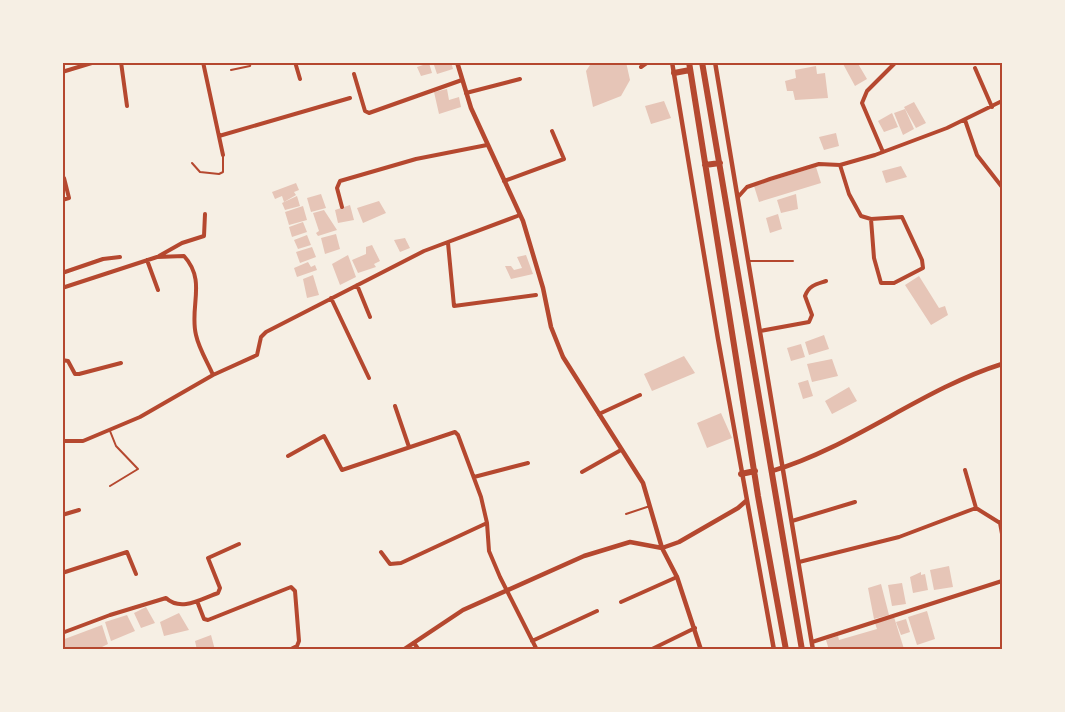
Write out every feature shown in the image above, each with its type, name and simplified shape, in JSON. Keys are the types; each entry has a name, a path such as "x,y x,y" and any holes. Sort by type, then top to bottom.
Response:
{"highway":[{"path":"689,62 755,472 786,650"},
{"path":"702,62 802,650"},
{"path":"674,73 690,70"},
{"path":"705,165 720,163"},
{"path":"741,474 755,472"}],"street":[{"path":"62,72 95,62"},
{"path":"121,62 127,106"},
{"path":"203,62 223,155"},
{"path":"295,62 300,80"},
{"path":"457,62 466,93 487,145 520,215 543,288 551,327 563,357 643,484 662,548 677,577 701,650"},
{"path":"641,67 648,62"},
{"path":"672,62 741,474 774,650"},
{"path":"715,62 813,650"},
{"path":"883,152 862,103 867,91 896,62"},
{"path":"975,68 992,107"},
{"path":"354,74 365,111 369,113 382,110 462,80"},
{"path":"466,93 520,79"},
{"path":"219,136 350,98"},
{"path":"738,197 747,187 770,179 819,164 840,165 883,152 965,120 1002,101"},
{"path":"965,120 977,155 1002,186"},
{"path":"504,181 564,159 552,130"},
{"path":"342,207 337,188 340,180 416,159 487,145"},
{"path":"840,165 854,204 861,216 871,219 902,217 922,260 923,268 894,283 881,283 874,258 871,219"},
{"path":"62,200 69,198 64,178"},
{"path":"62,288 157,257 182,243 204,236 204,214"},
{"path":"62,441 83,441 140,417 213,375 257,355 261,338 266,332 424,251 520,215"},
{"path":"448,243 454,306 536,295"},
{"path":"157,257 184,256 193,266 196,282 196,335 213,375"},
{"path":"62,273 103,259 120,257"},
{"path":"147,260 158,290"},
{"path":"760,330 809,322 812,314 805,296 807,290 810,286 826,281"},
{"path":"356,285 370,317"},
{"path":"330,298 369,378"},
{"path":"62,360 68,361 75,374 121,363"},
{"path":"772,472 841,442 971,374 1002,364"},
{"path":"599,414 640,394"},
{"path":"395,406 409,447"},
{"path":"288,456 324,436 342,470 455,432 458,435 474,477 487,522 489,551 537,650"},
{"path":"582,472 622,450"},
{"path":"474,477 528,463"},
{"path":"965,470 976,508 1001,522 1002,534"},
{"path":"403,650 463,610 506,589 584,556 630,542 662,548 679,542 738,508 746,501"},
{"path":"792,521 855,502"},
{"path":"799,562 899,537 976,508"},
{"path":"62,515 78,510"},
{"path":"380,552 390,564 401,563 487,522"},
{"path":"62,633 110,615 166,598 172,604 180,606 220,591 208,558 239,544"},
{"path":"62,573 127,552 136,574"},
{"path":"621,602 677,577"},
{"path":"812,642 1002,581"},
{"path":"197,601 204,619 208,620 291,587 295,591 299,641 297,646 289,650"},
{"path":"532,641 597,611"},
{"path":"650,650 695,628"},
{"path":"414,643 420,650"}],"lane":[{"path":"231,70 250,66 251,62"},
{"path":"192,163 200,172 219,174 223,172 223,155"},
{"path":"749,261 793,261"},
{"path":"109,429 116,446 138,469 110,486"},
{"path":"626,514 650,506"}],"building":[{"path":"433,62 451,62 453,69 437,74"},
{"path":"592,62 626,62 630,80 621,96 593,107 586,71"},
{"path":"842,62 857,62 867,79 855,86"},
{"path":"429,63 432,73 421,76 417,67"},
{"path":"816,66 817,74 825,73 828,98 795,100 793,91 787,91 785,81 796,78 795,70"},
{"path":"447,89 449,100 459,97 461,107 439,114 434,92"},
{"path":"664,101 671,118 651,124 645,106"},
{"path":"914,102 926,123 916,128 904,107"},
{"path":"905,109 914,129 903,135 894,113"},
{"path":"892,113 898,127 884,132 878,121"},
{"path":"836,133 839,146 824,150 819,137"},
{"path":"901,166 907,177 886,183 882,171"},
{"path":"816,167 821,183 759,202 754,186"},
{"path":"296,183 299,190 294,192 296,195 284,202 282,196 275,199 272,192"},
{"path":"321,194 326,208 311,212 307,198"},
{"path":"796,194 798,209 781,213 777,200"},
{"path":"297,196 300,206 285,210 282,203"},
{"path":"379,201 386,213 363,223 357,208"},
{"path":"350,205 354,220 338,223 335,210"},
{"path":"303,206 307,220 289,225 285,212"},
{"path":"324,210 337,230 318,236 316,233 319,231 313,213"},
{"path":"778,214 782,229 770,233 766,218"},
{"path":"303,222 307,232 292,237 289,227"},
{"path":"336,234 340,249 325,254 321,238"},
{"path":"307,235 311,245 298,249 294,240"},
{"path":"405,238 410,248 400,252 394,240"},
{"path":"372,245 380,261 374,264 376,267 358,273 352,260 366,254 366,247"},
{"path":"312,247 316,257 300,263 296,252"},
{"path":"348,255 356,277 340,285 332,264"},
{"path":"526,255 533,274 511,279 505,266 511,266 514,270 522,268 517,257"},
{"path":"308,262 311,267 315,265 317,270 297,277 294,268"},
{"path":"313,275 319,295 307,298 303,279"},
{"path":"919,276 939,308 945,306 948,315 931,325 905,285"},
{"path":"824,335 829,349 809,355 805,342"},
{"path":"801,344 805,357 791,361 787,348"},
{"path":"684,356 695,373 652,391 644,374"},
{"path":"832,359 838,376 812,382 807,364"},
{"path":"808,380 813,396 803,399 798,383"},
{"path":"849,387 857,401 832,414 825,401"},
{"path":"721,413 732,438 707,448 697,423"},
{"path":"949,566 953,587 934,590 930,570"},
{"path":"921,572 921,575 925,574 928,590 913,593 910,577"},
{"path":"902,583 906,604 892,606 888,585"},
{"path":"881,584 889,615 874,619 868,588"},
{"path":"146,607 155,623 141,628 134,613"},
{"path":"927,611 935,639 917,645 908,617"},
{"path":"179,613 189,630 164,636 160,622"},
{"path":"127,615 135,631 111,641 105,622"},
{"path":"894,617 904,649 829,650 826,640 838,636 839,640 877,629 875,623"},
{"path":"906,619 910,632 901,635 896,622"},
{"path":"102,625 108,644 96,650 62,650 62,640"},
{"path":"211,635 215,650 197,650 195,641"}]}
